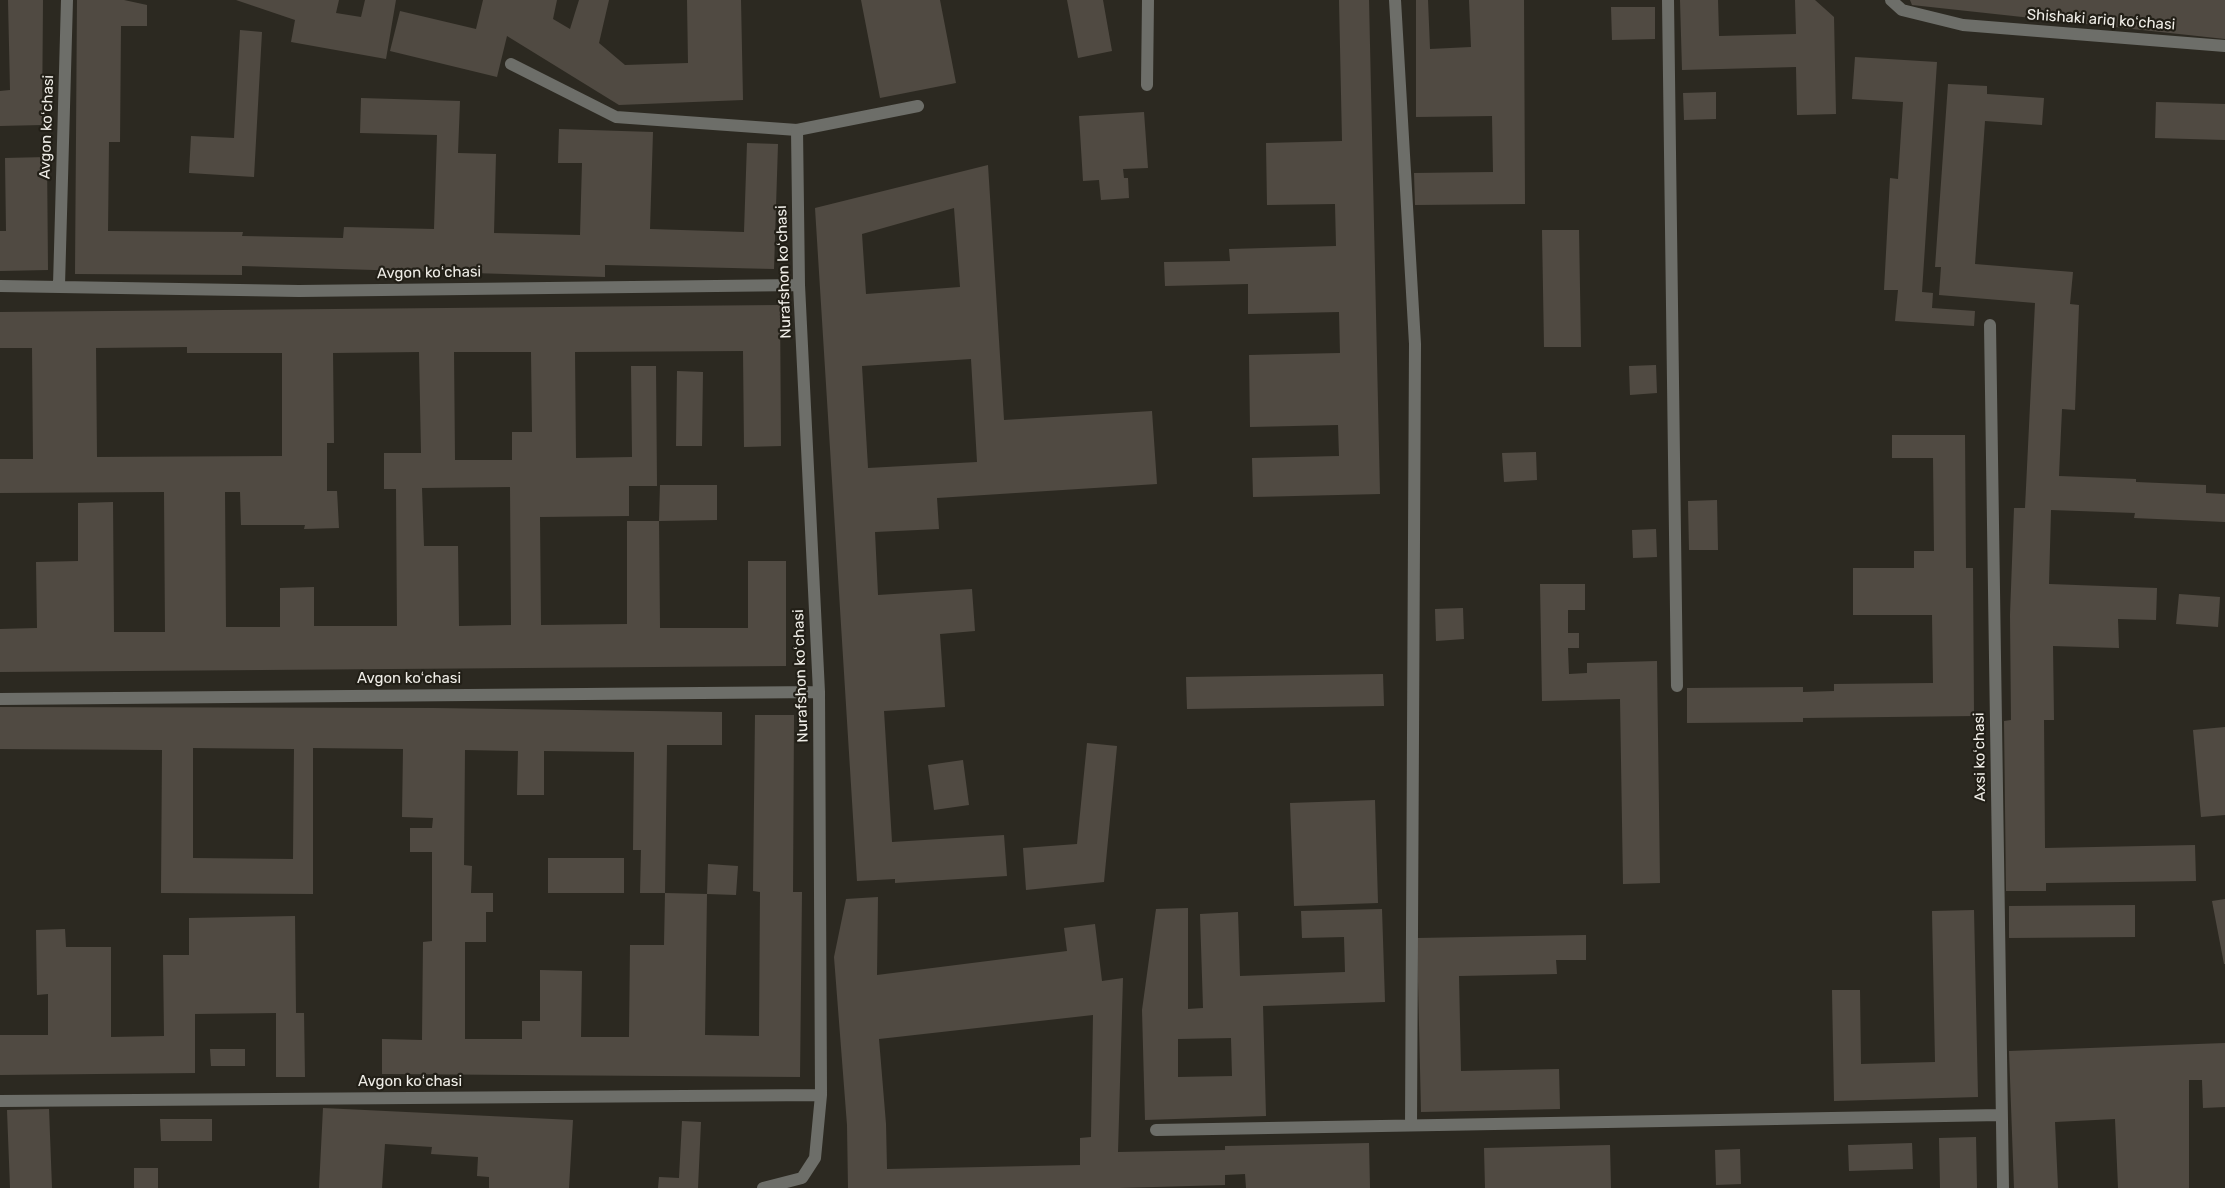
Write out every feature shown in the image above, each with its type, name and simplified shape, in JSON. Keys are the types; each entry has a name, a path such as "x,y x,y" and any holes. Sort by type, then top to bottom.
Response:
{"street":[{"name":"Avgon koʻchasi","path":"59,285 67,0"},
{"path":"1147,85 1148,0"},
{"path":"1395,0 1415,344 1411,1125"},
{"path":"1668,0 1677,686"},
{"name":"Shishaki ariq koʻchasi","path":"1891,0 1902,10 1963,25 2225,46"},
{"path":"510,64 616,116 797,130 918,106"},
{"name":"Nurafshon koʻchasi","path":"763,1188 802,1178 815,1158 821,1095 819,692 799,285 797,130"},
{"name":"Avgon koʻchasi","path":"0,286 59,285 299,291 799,285"},
{"name":"Axsi koʻchasi","path":"1990,326 2003,1188"},
{"name":"Avgon koʻchasi","path":"0,699 819,692"},
{"name":"Avgon koʻchasi","path":"0,1101 821,1095"},
{"path":"1156,1130 2002,1115"}],"building":[{"path":"8,0 43,0 42,125 0,126 0,91 10,90"},
{"path":"77,0 124,0 147,5 147,26 121,26 120,142 109,142 108,231 243,232 242,236 343,238 344,227 434,229 437,135 360,133 361,98 460,101 458,153 496,154 494,233 580,235 582,163 558,163 559,129 653,132 650,229 744,232 747,143 778,144 774,269 605,265 605,277 242,266 242,275 75,274"},
{"path":"236,0 339,0 336,13 361,17 365,0 396,0 386,59 291,42 295,20"},
{"path":"483,0 557,0 553,19 570,29 579,0 609,0 599,43 625,65 688,63 687,0 741,0 743,100 619,105 507,36 497,77 390,51 400,11 476,29"},
{"path":"861,0 940,0 956,83 880,98"},
{"path":"1067,0 1103,0 1112,51 1078,58"},
{"path":"1339,0 1369,0 1380,494 1253,497 1252,458 1339,456 1338,425 1250,427 1249,355 1340,353 1339,312 1248,314 1248,284 1165,286 1164,262 1230,261 1229,249 1336,246 1335,204 1267,205 1266,143 1342,141"},
{"path":"1416,0 1428,0 1430,49 1471,47 1469,0 1524,0 1525,204 1415,205 1414,173 1493,172 1492,116 1416,117"},
{"path":"1680,0 1718,0 1719,36 1796,34 1795,0 1815,0 1834,17 1836,114 1797,115 1796,67 1682,70"},
{"path":"1910,0 2225,0 2225,39 1912,5"},
{"path":"1611,7 1655,7 1655,39 1612,40"},
{"path":"240,30 262,32 254,177 189,173 191,136 234,138"},
{"path":"1855,57 1937,62 1922,292 1933,293 1932,308 1975,311 1974,326 1895,321 1898,290 1884,290 1890,178 1898,179 1903,102 1852,99"},
{"path":"1948,84 1987,86 1987,94 2044,98 2042,125 1985,121 1975,264 2073,272 2070,304 2079,305 2075,410 2062,409 2059,476 2136,479 2136,482 2206,485 2206,493 2225,494 2225,522 2134,518 2135,513 2051,510 2049,584 2157,588 2156,620 2118,619 2119,648 2053,646 2054,720 2044,720 2045,848 2195,845 2196,881 2046,883 2046,891 2006,891 2004,721 2011,720 2010,615 2014,508 2025,508 2035,303 1939,295 1941,267 1935,267"},
{"path":"1716,92 1716,119 1684,120 1683,93"},
{"path":"2156,102 2225,104 2225,140 2155,138"},
{"path":"1144,112 1148,168 1123,169 1124,178 1128,178 1129,198 1101,200 1099,180 1083,181 1079,116"},
{"path":"47,157 48,270 0,271 0,231 6,231 5,158"},
{"path":"988,165 1004,420 1152,411 1157,484 937,498 939,529 875,532 878,595 972,589 975,631 940,634 945,707 884,711 892,842 1004,835 1007,876 895,883 895,879 857,881 815,208","holes":["954,208 960,287 866,294 862,234","971,359 977,462 868,468 862,366"]},
{"path":"1542,230 1579,230 1581,347 1544,347"},
{"path":"780,305 781,446 744,447 743,351 575,352 576,458 632,457 631,366 656,366 657,486 629,486 629,516 540,517 541,625 627,624 627,521 659,521 660,628 748,628 748,561 786,561 786,666 0,672 0,629 37,628 36,562 78,561 78,503 113,502 114,632 165,632 164,492 0,493 0,459 33,459 32,348 0,348 0,312","holes":["187,347 187,353 282,353 282,456 97,457 96,348","419,352 421,453 384,453 384,489 396,489 397,626 314,626 314,587 280,588 280,627 226,627 225,492 240,492 241,525 305,525 304,529 339,528 337,491 327,491 327,443 334,443 333,353","454,352 531,352 532,432 512,432 512,460 455,460","510,487 511,625 459,626 458,546 424,546 422,488"]},
{"path":"1656,365 1657,393 1630,395 1629,366"},
{"path":"677,371 703,372 702,446 676,446"},
{"path":"1892,435 1965,435 1966,568 1973,568 1974,716 1803,718 1803,722 1687,723 1687,688 1803,687 1803,692 1834,691 1834,684 1933,683 1932,615 1853,615 1853,568 1914,568 1914,551 1934,551 1933,458 1892,458"},
{"path":"1536,452 1537,480 1504,482 1502,453"},
{"path":"660,485 717,485 717,520 659,521"},
{"path":"1717,500 1718,550 1689,550 1688,501"},
{"path":"1656,529 1657,557 1633,558 1632,530"},
{"path":"1540,584 1585,584 1585,610 1568,610 1568,633 1579,633 1579,648 1568,648 1569,674 1587,673 1587,663 1657,661 1660,883 1623,884 1620,699 1542,701"},
{"path":"2179,594 2220,597 2218,627 2176,624"},
{"path":"1463,608 1464,639 1436,641 1435,609"},
{"path":"1383,674 1384,706 1187,709 1186,677"},
{"path":"0,707 434,708 722,712 722,745 667,745 665,893 707,894 705,1035 759,1036 760,892 753,891 755,715 794,715 793,892 802,892 800,1077 382,1074 382,1039 422,1040 423,942 432,941 432,852 410,852 410,828 432,828 433,818 402,817 403,749 313,748 313,894 161,893 162,750 0,749","holes":["193,748 294,749 293,859 193,858","465,750 518,751 517,795 544,795 544,751 634,752 633,850 641,850 640,893 665,893 664,945 630,945 629,1037 581,1037 582,971 540,970 540,1021 522,1021 522,1039 465,1039 465,942 486,942 486,912 493,912 493,893 471,893 472,866 464,865"]},
{"path":"2225,727 2225,815 2201,817 2193,730"},
{"path":"1087,743 1117,746 1104,882 1026,890 1023,848 1077,844"},
{"path":"963,760 969,805 934,810 928,765"},
{"path":"1375,800 1378,903 1294,906 1290,803"},
{"path":"548,858 624,858 624,893 548,893"},
{"path":"708,864 738,866 736,895 707,894"},
{"path":"878,897 877,975 1067,951 1064,928 1095,924 1102,981 1123,978 1118,1152 1225,1150 1225,1146 1369,1143 1370,1188 1246,1188 1245,1174 1225,1175 1225,1185 1119,1188 848,1188 847,1125 834,957 846,899","holes":["1093,1015 1091,1137 1080,1138 1080,1165 887,1169 886,1124 879,1039"]},
{"path":"2225,899 2225,964 2224,964 2212,901"},
{"path":"2135,905 2135,937 2009,938 2009,906"},
{"path":"1188,908 1188,1009 1203,1008 1200,914 1238,912 1240,976 1345,972 1344,937 1302,938 1301,911 1382,909 1385,1002 1263,1006 1266,1116 1145,1120 1142,1010 1156,909","holes":["1231,1038 1232,1076 1178,1077 1178,1039"]},
{"path":"1974,910 1978,1097 1834,1101 1832,990 1860,990 1861,1064 1935,1062 1932,911"},
{"path":"295,916 296,1013 304,1013 305,1077 276,1077 276,1013 195,1014 195,1073 0,1075 0,1035 48,1035 48,994 37,995 36,930 65,929 66,947 111,947 111,1037 164,1036 163,955 189,955 189,918"},
{"path":"1586,935 1586,960 1556,960 1557,974 1459,976 1461,1071 1559,1069 1560,1109 1421,1112 1417,938"},
{"path":"2225,1043 2225,1107 2203,1108 2202,1080 2189,1080 2189,1188 2118,1188 2115,1119 2055,1122 2058,1188 2014,1188 2009,1051"},
{"path":"210,1049 245,1049 245,1066 211,1066"},
{"path":"323,1108 573,1120 569,1188 489,1188 489,1177 477,1176 478,1157 431,1154 432,1147 385,1144 382,1188 319,1188"},
{"path":"49,1109 52,1188 10,1188 7,1110"},
{"path":"160,1119 212,1119 212,1141 161,1141"},
{"path":"682,1121 701,1122 698,1188 658,1188 659,1177 679,1178"},
{"path":"1976,1137 1977,1188 1940,1188 1939,1138"},
{"path":"1912,1143 1913,1169 1849,1171 1848,1145"},
{"path":"1610,1145 1611,1188 1485,1188 1484,1148"},
{"path":"1740,1149 1741,1184 1716,1185 1715,1150"},
{"path":"134,1168 158,1168 158,1188 134,1188"}]}
